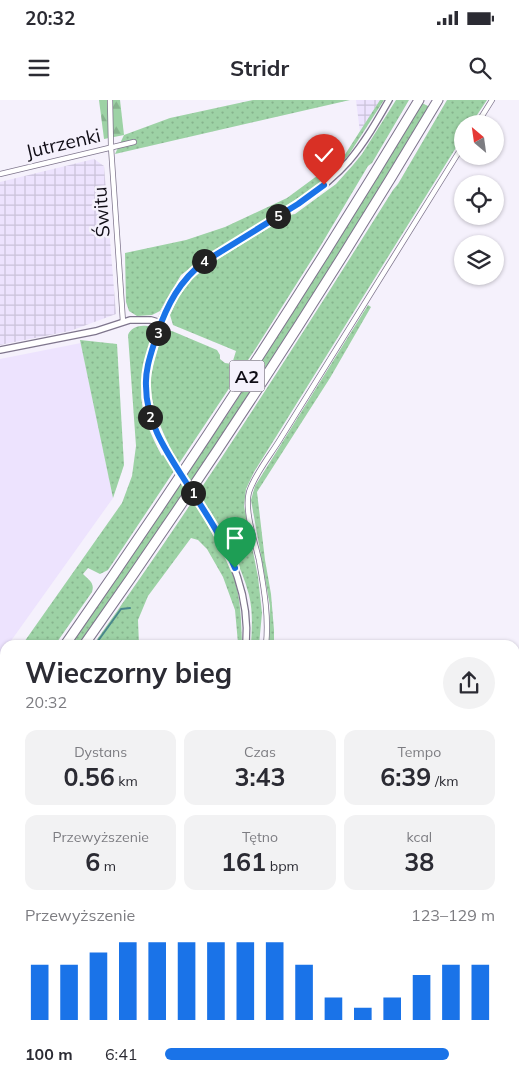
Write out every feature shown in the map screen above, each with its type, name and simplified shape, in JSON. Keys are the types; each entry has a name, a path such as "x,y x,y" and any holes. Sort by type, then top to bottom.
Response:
{"highway":[{"name":"A2","path":"68,640 256,363 339,232 419,100"},
{"name":"A2","path":"88,640 160,537 274,364 347,250 438,100"}],"street":[{"name":"Świtu","path":"110,100 123,322"},
{"path":"246,640 246,613 238,577 228,551 166,450 150,417 146,385 148,363 161,323 177,290 197,267 310,196 341,170 367,138 389,100"},
{"path":"483,115 492,100"},
{"name":"Jutrzenki","path":"0,174 134,142"},
{"path":"266,640 268,620 266,602 250,520 249,493 454,160"},
{"path":"0,350 96,331 123,322 151,320 161,323"}],"shaded area":[{"path":"356,100 380,100 360,132"},
{"path":"94,159 104,166 116,314 70,331 0,345 0,182"},
{"path":"81,343 113,498 12,640 0,640 0,359"}],"green space":[{"path":"99,100 120,100 124,135 104,139"},
{"path":"253,100 350,100 115,154 124,135 170,118"},
{"path":"380,100 384,100 348,156 328,176 309,191 198,262 181,275 160,311 152,315 137,316 129,311 126,302 125,253 186,240 225,227 287,198 344,156"},
{"path":"396,100 409,100 372,163 368,166 256,348 108,570 100,574 88,568 83,574 92,584 92,592 58,640 26,640 122,503 132,476 136,446 128,335 130,332 138,326 151,327 152,338 143,372 141,394 148,426 162,456 169,445 156,412 151,378 162,336 167,331 172,331 217,350 220,359 225,363 232,364 236,351 173,325 170,315 179,296 193,278 215,261 290,215 295,214 336,184 362,154"},
{"path":"447,100 487,100 477,115 454,115 454,151 254,472 246,489 244,506 258,577 262,613 259,640 251,640 251,607 242,573 210,511 204,519 224,556 236,586 242,640 238,640 235,610 223,577 207,549 198,540 191,538 148,596 138,620 139,640 96,640 246,420 393,190"},
{"path":"422,103 428,106 428,110 322,284 201,469 83,640 72,640 231,409"},
{"path":"368,305 371,307 330,378 257,492 271,594 274,640 269,640 270,606 251,500 255,486"},
{"path":"80,340 117,344 124,465 113,498"}],"waterway":[{"path":"99,640 121,609 130,608"}],"route":[{"path":"235,568 228,551 154,428 146,396 148,363 168,306 182,282 204,262 298,204 324,185"}]}
